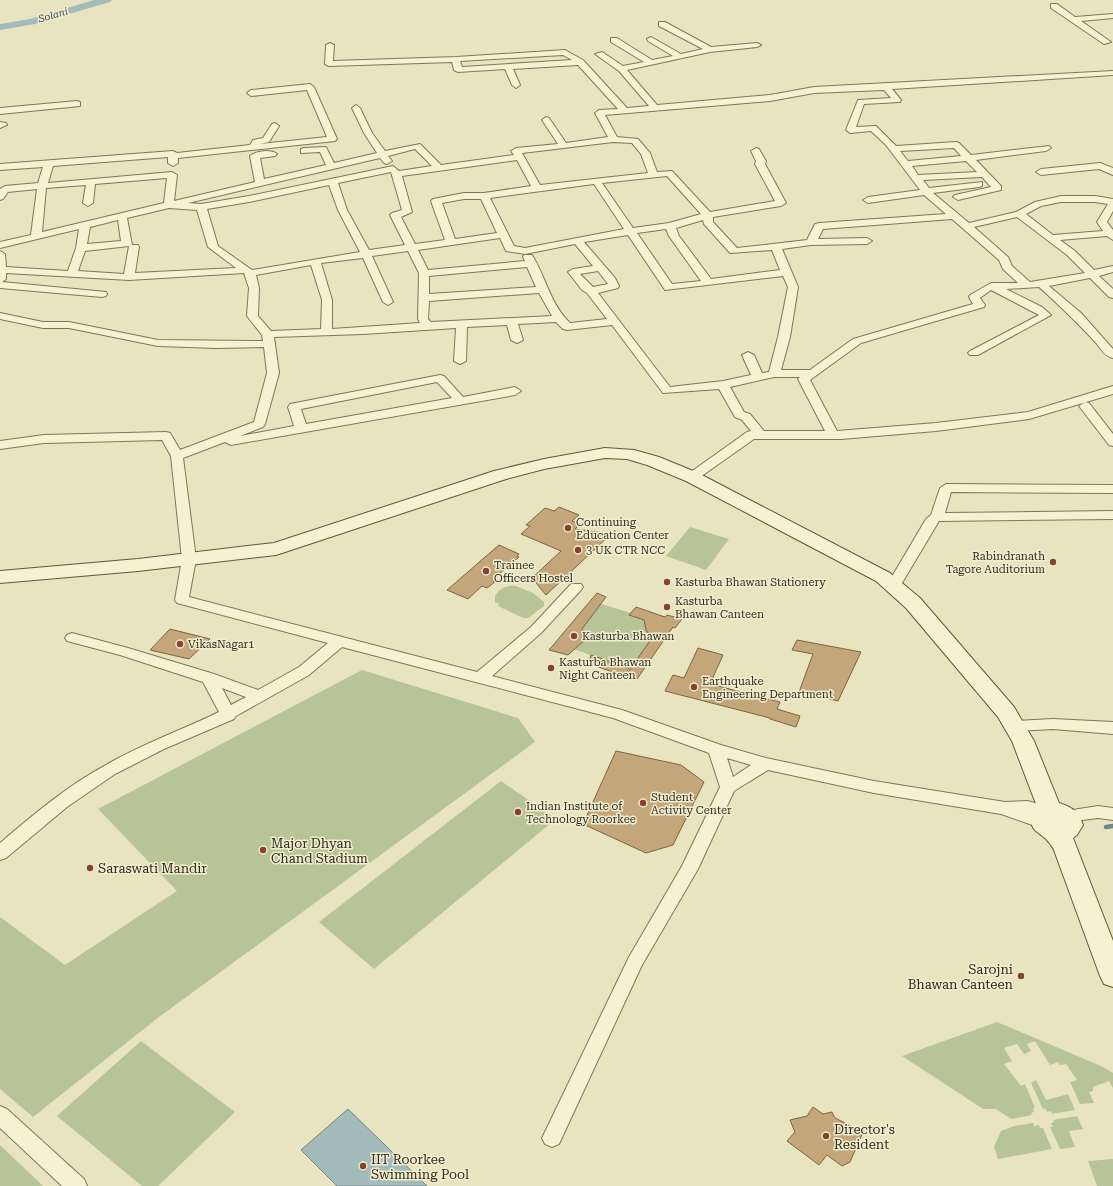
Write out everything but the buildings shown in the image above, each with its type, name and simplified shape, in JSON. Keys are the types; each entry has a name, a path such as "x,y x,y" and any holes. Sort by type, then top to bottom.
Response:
{"street":[{"path":"1054,6 1107,42"},
{"path":"1072,19 1113,16"},
{"path":"662,24 710,50"},
{"path":"651,39 680,57"},
{"path":"614,40 651,63"},
{"path":"330,45 329,64 456,59 565,52 580,62 624,110"},
{"path":"622,69 710,50 758,45"},
{"path":"599,54 622,69 655,108"},
{"path":"456,59 458,70 509,68 580,62"},
{"path":"509,68 516,85"},
{"path":"613,139 612,133 599,114 624,110 770,98 814,90 1113,73"},
{"path":"251,93 310,87 332,139 254,152"},
{"path":"886,87 897,100 861,102 850,130 873,128 893,149 914,178 926,191 954,216 968,226 1004,259 1007,267 1028,286"},
{"path":"0,111 77,104"},
{"path":"356,108 368,133 395,171 407,212 395,214 424,273 423,319 427,326"},
{"path":"546,120 564,146"},
{"path":"260,183 254,152 256,142 266,140 275,126"},
{"path":"537,188 516,151 613,139 635,140 645,154 654,175"},
{"path":"893,149 956,145 998,188 958,197"},
{"path":"0,245 381,153 417,146 439,168"},
{"path":"904,164 1046,148"},
{"path":"0,167 173,154 173,156 323,149 331,166"},
{"path":"484,196 510,249 525,251 631,231 670,226 708,216 781,203 760,164 761,161 756,151"},
{"path":"169,205 173,156"},
{"path":"169,205 200,207 239,202 333,181 395,171 439,168 466,163 520,158"},
{"path":"36,237 36,220 42,186 49,163"},
{"path":"1041,172 1100,166 1113,172"},
{"path":"451,242 436,201 464,196 484,196 537,188 669,173 708,216 708,222 734,251 811,242 867,241"},
{"path":"0,197 5,190 172,175"},
{"path":"914,178 988,178"},
{"path":"868,200 926,191 988,178"},
{"path":"333,181 342,212 366,254 378,284 388,302"},
{"path":"596,181 669,288 788,272"},
{"path":"88,203 91,182"},
{"path":"968,226 1019,214 1038,204 1061,199 1095,199 1113,202 1102,222 1111,235"},
{"path":"177,456 260,424 273,373 269,339 252,316 254,288 248,271 214,247 200,207"},
{"path":"1019,214 1072,253 1113,295"},
{"path":"81,248 127,244 122,216"},
{"path":"811,242 819,226 954,216"},
{"path":"72,274 81,248 85,224"},
{"path":"670,226 674,236 708,283"},
{"path":"2,270 129,277 248,271 503,235"},
{"path":"1051,238 1111,235"},
{"path":"578,241 614,286 591,291"},
{"path":"129,277 134,247"},
{"path":"774,374 784,337 793,287 788,272 776,247"},
{"path":"525,251 542,290 559,319 566,327 613,322"},
{"path":"0,254 2,270 0,285 102,294"},
{"path":"315,261 327,300 326,332"},
{"path":"424,273 531,264"},
{"path":"600,268 573,272 586,288 591,291 613,322 648,362 667,391 723,385 757,376 813,373"},
{"path":"833,435 804,379 857,341 980,305 974,296 991,286 1028,286 1113,269"},
{"path":"1041,284 1077,315 1113,354"},
{"path":"974,353 1046,314 1038,308 991,286"},
{"path":"423,298 542,290"},
{"path":"0,316 43,325 69,325 158,343 216,345 326,332 462,323 559,319"},
{"path":"512,322 517,340"},
{"path":"460,360 462,323"},
{"path":"748,355 757,376"},
{"path":"301,429 294,407 440,378 461,401"},
{"path":"723,385 739,414 746,417 761,435"},
{"path":"692,477 751,435 833,435 936,427 1029,415 1113,390"},
{"path":"199,447 515,391"},
{"path":"1085,406 1113,442"},
{"path":"0,445 44,439 166,436 177,456 189,559 182,600 617,714 716,749 766,764 874,787 1003,808 1057,821 1100,821 1113,814"},
{"path":"0,577 138,566 276,549 500,475 544,464 605,453 628,454 653,461 692,477 874,571 894,585 913,603 1006,712 1016,726 1057,821 1113,976"},
{"path":"894,585 933,519 937,516 946,488 1113,489"},
{"path":"937,516 1113,515"},
{"path":"480,678 536,630 576,587"},
{"path":"72,638 123,651 209,678 252,693 255,699"},
{"path":"0,853 44,814 85,784 140,753 229,715 304,671 340,641"},
{"path":"209,678 229,715"},
{"path":"1016,726 1053,724 1113,728"},
{"path":"716,749 728,787"},
{"path":"552,1138 635,962 689,869 728,787 766,764"},
{"path":"0,1115 77,1186"}],"green space":[{"path":"690,527 729,539 706,570 666,556"},
{"path":"516,586 533,593 544,602 544,606 528,618 523,618 498,606 499,604 495,602 495,596 497,593 504,588"},
{"path":"601,604 631,613 630,615 641,619 642,617 656,634 630,669 568,647"},
{"name":"Major Dhyan Chand Stadium","path":"362,670 518,718 535,742 159,1017 33,1117 0,1089 0,917 65,965 177,891 98,809"},
{"path":"501,781 556,819 374,969 319,922"},
{"path":"997,1022 1101,1066 1113,1073 1113,1088 1109,1081 1093,1087 1093,1091 1089,1092 1094,1103 1080,1104 1070,1082 1077,1080 1066,1064 1060,1065 1058,1062 1050,1065 1035,1041 1027,1044 1031,1051 1024,1054 1017,1044 1004,1048 1012,1061 1004,1064 1021,1086 1025,1084 1035,1108 1033,1108 1034,1112 1031,1113 1032,1115 1011,1119 996,1109 983,1109 902,1056"},
{"path":"141,1041 235,1112 158,1186 142,1186 57,1116"},
{"path":"1036,1080 1046,1100 1068,1094 1075,1110 1052,1114 1051,1111 1047,1112 1045,1108 1043,1109 1031,1083"},
{"path":"1077,1116 1083,1129 1069,1131 1075,1147 1060,1149 1050,1127 1053,1127 1051,1123 1054,1122 1053,1120"},
{"path":"1033,1123 1034,1126 1039,1125 1040,1128 1043,1128 1052,1149 998,1159 994,1147 1001,1131 1014,1126"},
{"path":"0,1145 43,1186 0,1186"},
{"path":"1113,1159 1113,1186 1097,1186 1088,1161"}],"water":[{"path":"348,1109 427,1186 337,1186 301,1150"}],"waterway":[{"name":"Solani","path":"0,27 31,22 106,0"},
{"path":"1106,827 1113,826"}],"place":[{"name":"Continuing Education Center","path":"568,528"},
{"name":"3 UK CTR NCC","path":"578,550"},
{"name":"Rabindranath Tagore Auditorium","path":"1053,562"},
{"name":"Trainee Officers Hostel","path":"486,571"},
{"name":"Kasturba Bhawan Stationery","path":"667,582"},
{"name":"Kasturba Bhawan Canteen","path":"667,607"},
{"name":"Kasturba Bhawan","path":"574,636"},
{"name":"VikasNagar1","path":"180,644"},
{"name":"Kasturba Bhawan Night Canteen","path":"551,668"},
{"name":"Earthquake Engineering Department","path":"694,687"},
{"name":"Student Activity Center","path":"643,803"},
{"name":"Indian Institute of Technology Roorkee","path":"518,812"},
{"name":"Major Dhyan Chand Stadium","path":"263,850"},
{"name":"Saraswati Mandir","path":"90,868"},
{"name":"Sarojni Bhawan Canteen","path":"1021,976"},
{"name":"Director's Resident","path":"826,1136"},
{"name":"IIT Roorkee Swimming Pool","path":"363,1166"}]}
